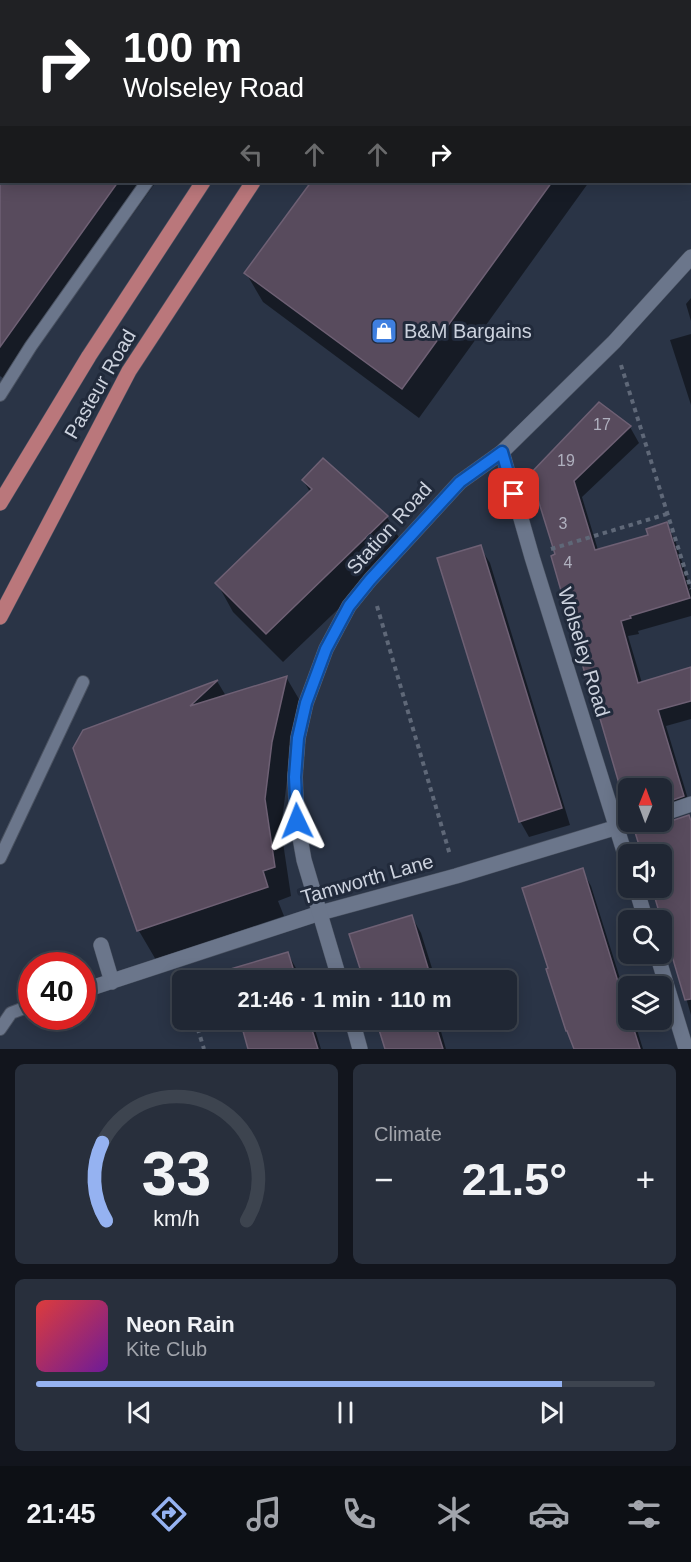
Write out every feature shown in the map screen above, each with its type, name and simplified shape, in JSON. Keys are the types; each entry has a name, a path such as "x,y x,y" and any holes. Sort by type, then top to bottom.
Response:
{"main road":[{"name":"Pasteur Road","path":"0,503 154,253 201,183"},
{"name":"Pasteur Road","path":"0,617 129,371 252,183"}],"street":[{"name":"Station Road","path":"337,970 304,860 297,821 295,777 298,738 306,703 326,649 349,606 460,482 502,452 614,342 691,257"},
{"name":"Wolseley Road","path":"502,452 532,557 622,844"},
{"path":"672,810 691,804"},
{"name":"Tamworth Lane","path":"96,987 320,913 456,876 617,827"},
{"path":"101,945 112,982"},
{"path":"660,964 686,1049"},
{"path":"355,1030 360,1049"}],"lane":[{"path":"0,395 31,346 146,183"},
{"path":"0,858 83,682"},
{"path":"0,1029 11,1013 18,1010"}],"path":[{"path":"614,342 691,589"},
{"path":"532,557 668,514"},
{"path":"370,580 456,876"},
{"path":"198,1030 204,1049"}],"building":[{"path":"0,183 117,183 0,347"},
{"name":"B&M Bargains","path":"310,183 551,183 402,389 244,273"},
{"path":"599,402 631,426 574,481 595,550 648,535 646,529 667,522 690,598 630,616 631,618 621,621 638,683 691,667 691,701 658,710 684,796 672,800 672,778 618,778 618,780 551,556 555,554 530,474"},
{"path":"323,458 388,516 266,634 215,583 312,489 302,480"},
{"path":"481,545 562,808 519,822 437,558"},
{"path":"287,676 272,742 265,799 275,867 263,871 268,887 137,931 73,748 83,730 218,680 190,706"},
{"path":"689,815 691,821 691,999 685,1000 672,956 672,910 658,910 655,898 672,898 672,844 639,844 635,832 672,832 672,821"},
{"path":"583,868 618,982 618,1030 634,1030 640,1049 574,1049 566,1031 522,888"},
{"path":"412,915 429,970 360,970 349,934"},
{"path":"288,952 294,970 227,970"},
{"path":"243,1030 312,1030 318,1049 248,1049"},
{"path":"379,1030 437,1030 443,1049 385,1049"}],"place":[{"name":"B&M Bargains","path":"384,331"}],"route":[{"path":"297,821 295,777 298,738 306,703 326,649 349,606 460,482 502,452 514,494"}]}
